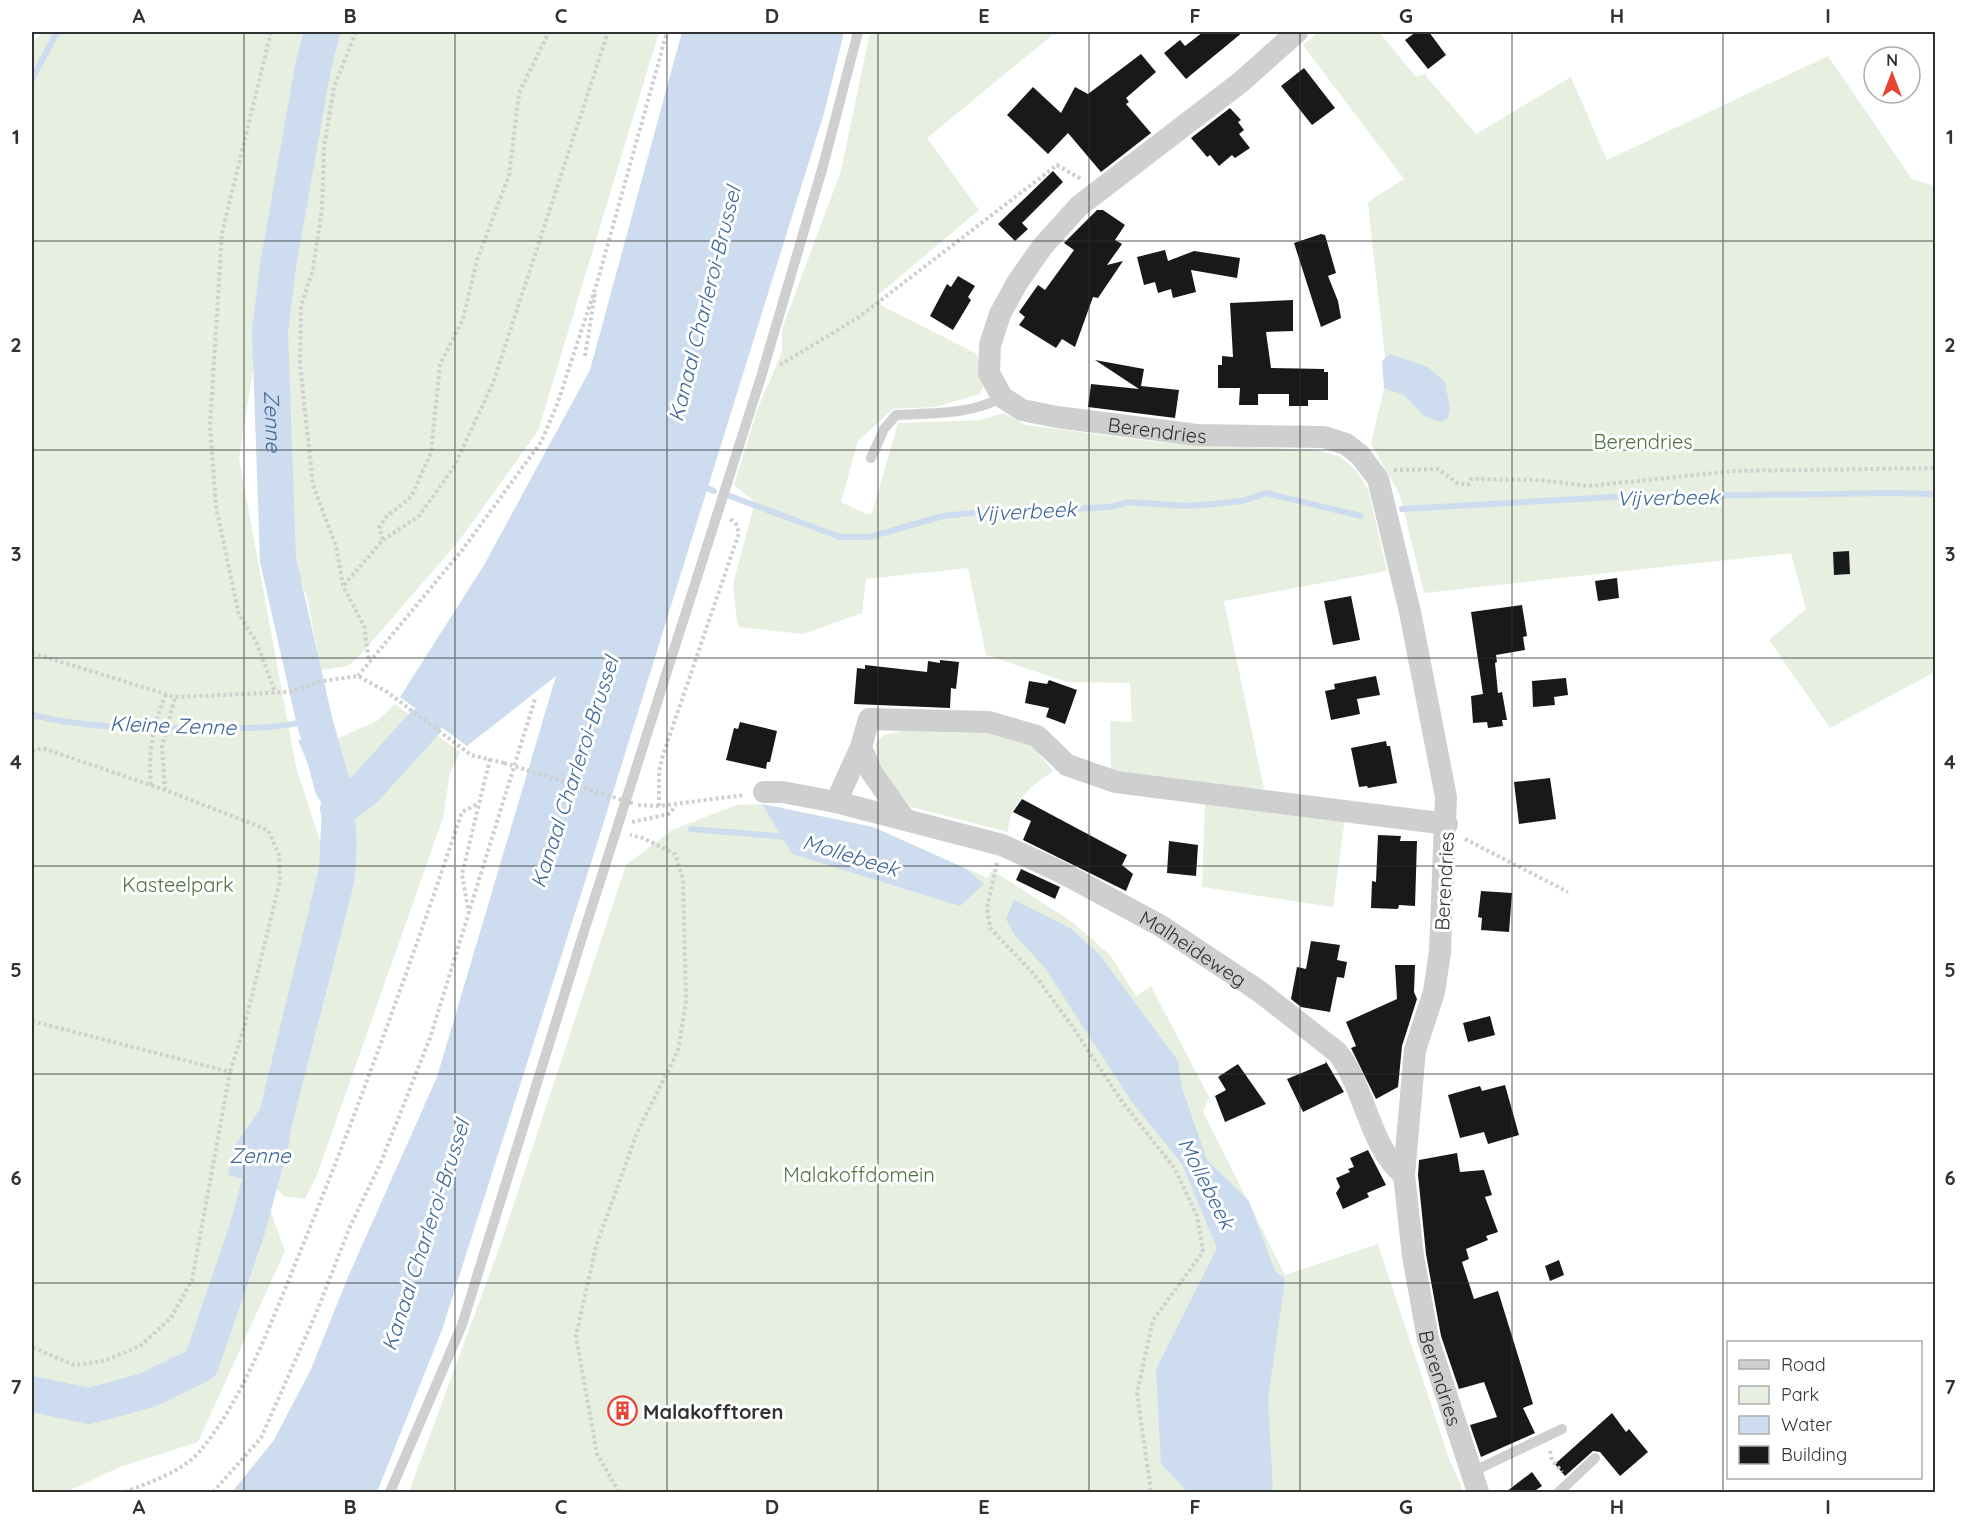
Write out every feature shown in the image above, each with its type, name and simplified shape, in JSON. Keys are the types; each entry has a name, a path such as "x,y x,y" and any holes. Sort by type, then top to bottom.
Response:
{"street":[{"path":"1002,397 989,373 990,345 1000,314 1017,283 1042,247 1079,206 1240,82 1297,32"},
{"name":"Berendries","path":"1002,397 1022,410 1117,426 1197,435 1324,437 1346,444 1360,455 1378,479 1414,631 1444,783 1447,830 1440,952 1434,992 1415,1050 1404,1175 1413,1256 1428,1338 1475,1482"},
{"path":"836,802 861,747 869,719 989,722 1038,736 1067,765 1116,782 1447,830"},
{"path":"861,747 872,772 904,818"},
{"name":"Malheideweg","path":"764,792 782,792 836,802 1002,845 1063,873 1161,926 1259,991 1337,1053 1344,1062 1370,1120 1395,1167 1404,1175"}],"lane":[{"path":"390,1492 462,1325 761,376 823,166 858,32"},
{"path":"872,458 884,429 896,415 948,412 993,402 1002,397"},
{"path":"1475,1482 1562,1429"},
{"path":"1559,1492 1595,1458"}],"path":[{"path":"271,32 222,233 210,425 216,507 239,615 256,641 275,692"},
{"path":"356,32 334,87 324,148 322,208 315,259 301,306 300,364 313,485 336,546 344,586 363,626 369,662"},
{"path":"383,540 379,528 387,516 411,497 430,453 440,364 463,319 477,260 509,176 519,93 549,32"},
{"path":"344,586 383,540 419,516 454,467 493,383 608,32"},
{"path":"358,676 463,549 541,442 557,405 597,283 668,32"},
{"path":"761,376 859,317 1057,165 1099,190"},
{"path":"585,356 597,283"},
{"path":"1378,479 1398,470 1438,469 1458,483 1468,485 1471,479 1539,480 1588,486 1734,471 1935,468"},
{"path":"659,806 659,772 663,755 739,533 739,528 733,520 718,513"},
{"path":"32,653 175,697 289,692 323,681 358,676 387,692 471,755 635,804 659,806 764,792"},
{"path":"151,785 149,755 154,724 166,694"},
{"path":"165,790 162,747 175,697"},
{"path":"213,1492 261,1438 313,1322 349,1229 381,1162 430,1038 535,699"},
{"path":"32,751 42,748 165,790 268,830 279,855 280,882 245,1024 230,1072 192,1281 171,1318 140,1346 104,1361 74,1365 32,1347"},
{"path":"469,914 462,874 490,759"},
{"path":"125,1492 164,1477 199,1452 232,1404 278,1304 345,1142 462,812 479,803"},
{"path":"619,829 669,814 676,804"},
{"path":"619,829 675,854 683,879 686,1001 678,1051 637,1133 596,1246 576,1336 597,1454 619,1492"},
{"path":"1447,830 1568,892"},
{"path":"1002,845 988,892 987,908 990,928 1034,974 1123,1103 1175,1169 1197,1216 1203,1252 1153,1320 1137,1394 1151,1492"},
{"path":"32,1021 230,1072"},
{"path":"1548,1436 1552,1460 1570,1482"}],"green space":[{"name":"Kasteelpark","path":"42,32 307,32 239,458 296,767 331,875 256,1170 285,1251 198,1442 120,1467 66,1492 32,1492 32,44"},
{"path":"335,32 659,32 538,431 458,542 361,654 348,666 321,670 307,597 293,560 282,357 287,245"},
{"path":"870,32 1056,32 927,138 979,210 878,295 882,306 977,354 983,387 980,394 935,407 893,409 858,441 841,502 866,514 872,513 898,423 980,420 1003,413 1026,425 1165,443 1315,450 1339,456 1357,471 1368,489 1387,571 1224,601 1264,789 1202,785 1111,774 1110,721 1132,722 1130,683 1067,682 986,655 968,568 866,579 862,613 803,634 740,627 737,623 733,584 755,502 734,485 757,410 782,352 782,329 841,171"},
{"path":"1319,32 1379,32 1416,77 1429,72 1425,75 1476,134 1571,77 1607,160 1828,56 1912,179 1935,186 1935,672 1830,728 1769,640 1806,609 1791,553 1424,593 1400,495 1371,444 1387,375 1368,202 1404,179 1303,45"},
{"path":"395,704 460,752 450,773 443,818 317,1175 305,1199 284,1196 276,1188 354,884 357,845 354,810 336,739 377,721"},
{"path":"998,728 1030,743 1053,771 1029,790 1017,804 1008,832 911,807 879,769 875,744 884,735 911,729"},
{"path":"1205,801 1345,818 1333,907 1202,887"},
{"name":"Malakoffdomein","path":"762,804 873,827 988,878 992,870 1072,922 1110,955 1136,996 1151,986 1209,1097 1203,1112 1285,1275 1378,1244 1449,1459 1464,1492 409,1492 501,1243 626,865 672,830 736,805"}],"water":[{"name":"Kanaal Charleroi-Brussel","path":"682,32 844,32 825,110 597,844 442,1330 377,1492 232,1492 274,1440 311,1369 348,1277 437,1077 556,676 467,746 400,697 484,565 590,370"},
{"path":"1390,354 1428,367 1445,382 1450,410 1447,419 1440,422 1424,416 1404,395 1384,388 1382,361"},
{"name":"Zenne","path":"336,739 354,810 357,845 354,884 276,1188 228,1175 236,1144 260,1109 319,868 322,806 316,783 298,740"},
{"path":"762,804 873,827 966,869 984,884 960,906 792,854"},
{"path":"1014,900 1070,928 1099,954 1178,1061 1182,1088 1207,1160 1249,1201 1275,1271 1285,1279 1268,1398 1273,1492 1188,1492 1161,1464 1156,1369 1217,1248 1182,1164 1132,1102 1045,968 1014,934 1006,919"}],"building":[{"path":"1203,32 1243,32 1186,79 1164,53 1180,40 1185,46"},
{"path":"1416,32 1429,32 1446,55 1428,69 1405,40"},
{"path":"1141,54 1156,72 1126,98 1129,102 1126,104 1151,133 1101,172 1068,133 1048,154 1007,115 1033,87 1061,113 1075,87 1088,94"},
{"path":"1304,68 1335,108 1312,125 1281,86"},
{"path":"1230,108 1241,120 1238,122 1244,130 1239,134 1250,148 1235,158 1232,155 1219,166 1210,155 1207,157 1191,138"},
{"path":"1053,171 1063,182 1022,223 1028,229 1015,241 998,224"},
{"path":"1097,210 1103,210 1125,225 1115,240 1122,244 1107,265 1123,261 1098,298 1093,297 1075,347 1062,339 1056,348 1019,325 1025,317 1019,312 1038,285 1045,290 1074,250 1064,243"},
{"path":"1321,234 1325,235 1336,273 1328,276 1338,301 1341,318 1321,327 1294,243"},
{"path":"1165,250 1168,261 1194,251 1240,258 1237,278 1191,270 1196,292 1173,298 1171,289 1158,293 1155,282 1144,285 1137,257"},
{"path":"958,276 975,286 968,297 971,300 953,330 930,316 947,284 951,287"},
{"path":"1293,300 1293,331 1266,332 1271,368 1324,369 1324,372 1328,372 1328,400 1308,400 1308,406 1289,406 1289,394 1258,394 1258,405 1239,405 1240,388 1218,388 1218,365 1222,365 1222,356 1233,357 1230,303"},
{"path":"1095,360 1144,369 1141,386 1179,390 1175,418 1088,407 1091,384 1139,389"},
{"path":"1849,551 1850,574 1834,575 1833,552"},
{"path":"1617,578 1619,598 1598,601 1595,581"},
{"path":"1351,596 1360,640 1333,645 1324,601"},
{"path":"1522,605 1527,636 1523,637 1525,650 1496,655 1498,693 1502,692 1507,720 1502,720 1503,726 1488,728 1487,722 1473,723 1471,696 1483,694 1471,612"},
{"path":"940,660 959,662 956,689 951,688 950,708 854,704 857,668 865,669 865,665 927,672 928,661 940,663"},
{"path":"1376,676 1380,695 1357,699 1360,714 1331,720 1325,691 1335,689 1334,684"},
{"path":"1566,678 1568,695 1554,697 1555,705 1533,707 1532,681"},
{"path":"1049,680 1077,690 1065,724 1046,717 1049,708 1025,703 1029,681 1047,684"},
{"path":"740,722 777,731 770,762 767,762 766,769 726,760 734,728 738,729"},
{"path":"1386,741 1387,746 1390,746 1397,783 1368,788 1367,786 1359,787 1351,748"},
{"path":"1550,778 1556,819 1519,824 1514,782"},
{"path":"1022,799 1127,855 1122,865 1133,874 1126,891 1023,840 1031,821 1013,812"},
{"path":"1378,835 1401,836 1400,841 1417,841 1415,906 1399,905 1398,909 1371,908 1372,881 1376,882"},
{"path":"1169,841 1198,845 1196,876 1167,873"},
{"path":"1021,869 1060,887 1055,899 1016,880"},
{"path":"1481,891 1512,893 1509,932 1481,930 1482,918 1478,917"},
{"path":"1311,941 1340,945 1337,960 1347,962 1344,978 1337,977 1330,1012 1301,1007 1291,999 1297,967 1306,969"},
{"path":"1395,965 1415,965 1414,992 1417,999 1402,1046 1398,1087 1376,1099 1351,1048 1356,1046 1346,1022 1397,999"},
{"path":"1490,1016 1495,1035 1468,1042 1463,1023"},
{"path":"1325,1060 1344,1092 1303,1112 1287,1079 1326,1063"},
{"path":"1238,1064 1266,1104 1225,1122 1215,1096 1226,1090 1218,1077"},
{"path":"1505,1085 1519,1135 1488,1144 1484,1132 1460,1138 1448,1095 1480,1086 1482,1091"},
{"path":"1368,1150 1386,1185 1367,1193 1369,1197 1343,1209 1336,1193 1340,1187 1336,1178 1350,1172 1348,1169 1354,1167 1350,1158"},
{"path":"1457,1153 1460,1172 1484,1170 1492,1195 1485,1197 1498,1232 1486,1236 1488,1240 1466,1249 1469,1259 1462,1262 1474,1299 1498,1291 1533,1404 1523,1408 1535,1433 1481,1457 1470,1425 1497,1417 1484,1382 1459,1389 1441,1336 1426,1254 1418,1175 1419,1160"},
{"path":"1559,1260 1564,1275 1550,1281 1545,1266"},
{"path":"1612,1413 1626,1432 1629,1429 1648,1452 1620,1476 1600,1452 1593,1451 1565,1476 1555,1464"},
{"path":"1532,1472 1542,1486 1533,1492 1506,1492"}],"waterway":[{"path":"32,79 57,32"},
{"name":"Zenne","path":"322,32 313,67 278,266 270,332 278,560 314,719 333,788"},
{"name":"Vijverbeek","path":"700,485 714,491"},
{"name":"Vijverbeek","path":"730,496 840,537 869,537 943,516 992,511 1008,516 1025,511 1110,507 1129,502 1185,506 1214,504 1242,501 1266,493 1361,516"},
{"name":"Vijverbeek","path":"1402,509 1614,497 1936,494"},
{"name":"Kleine Zenne","path":"32,715 74,723 162,728 260,728 314,719"},
{"name":"Zenne","path":"338,809 365,789 423,725"},
{"name":"Mollebeek","path":"691,829 789,837"},
{"name":"Zenne","path":"32,1394 89,1406 148,1390 201,1364 247,1230 272,1138"}],"place":[{"name":"Malakofftoren","path":"622,1411"}]}
